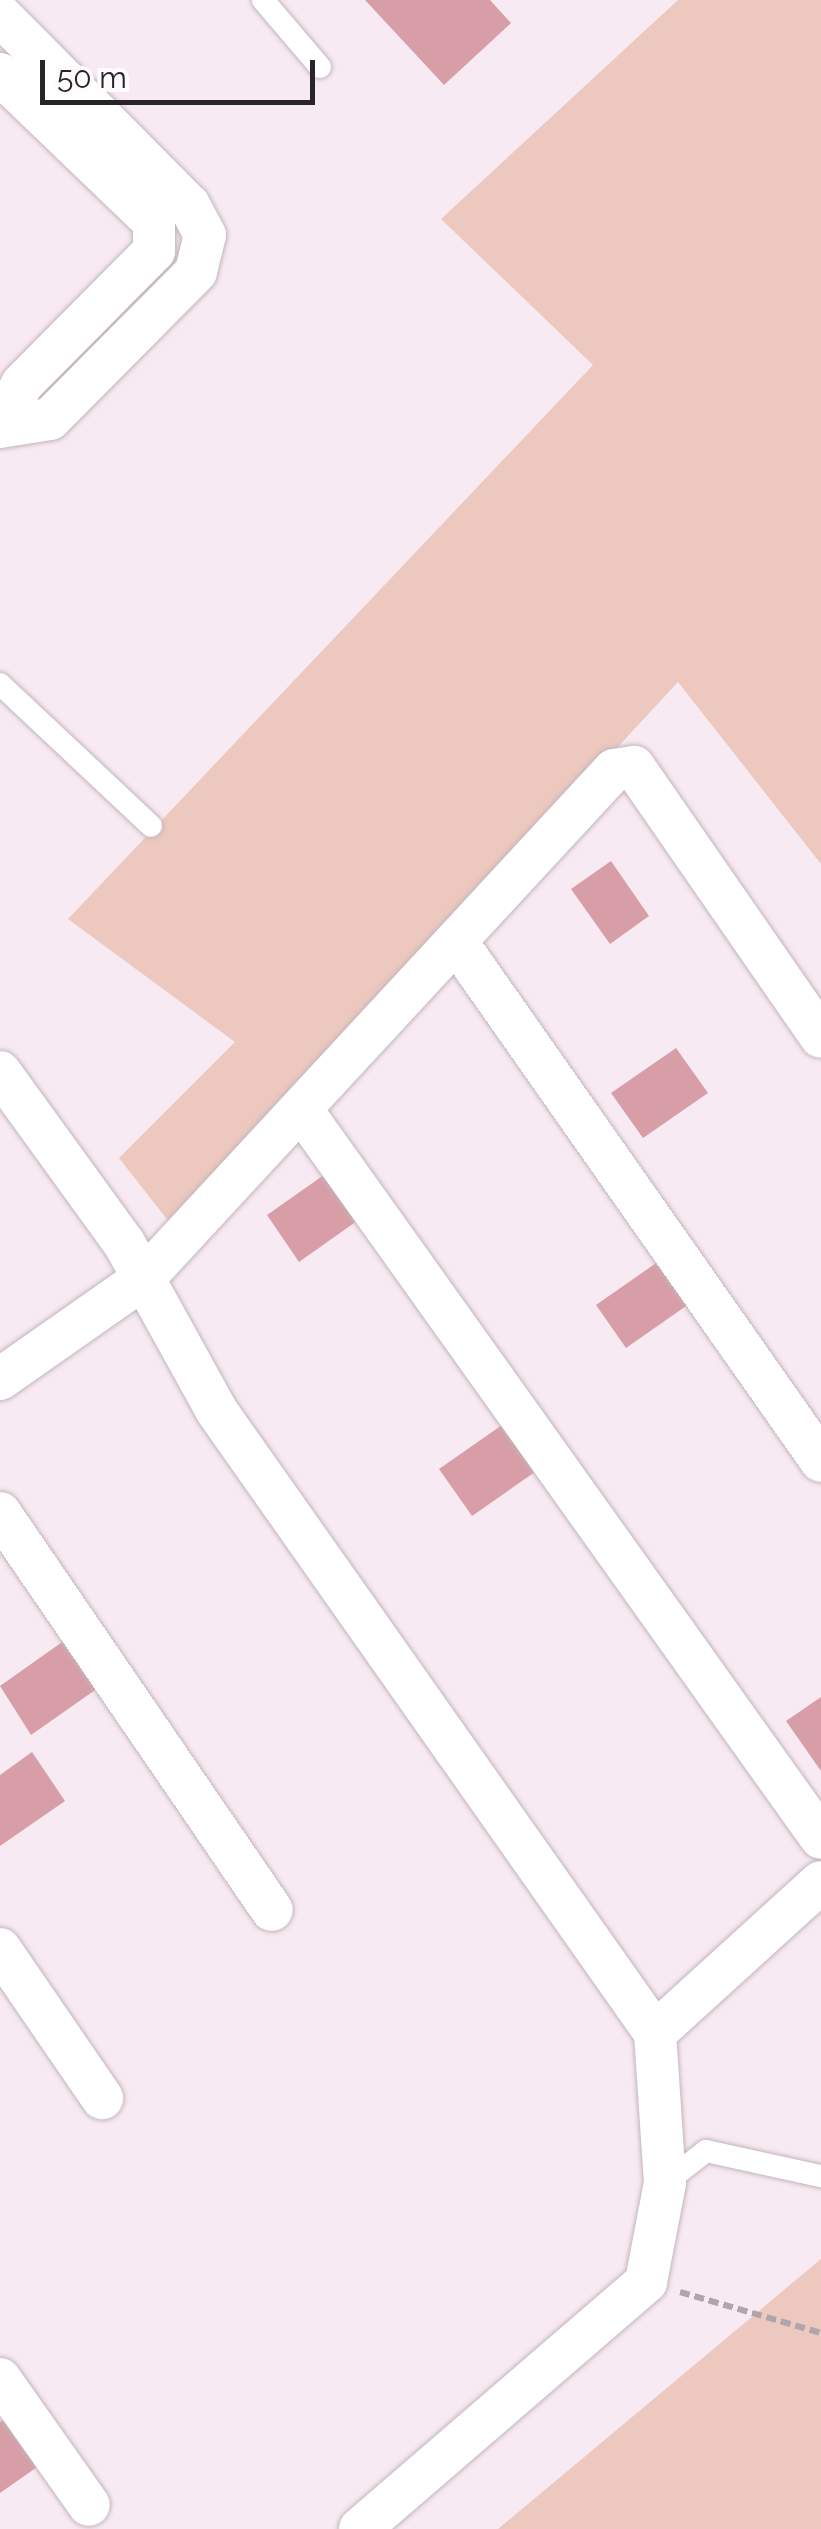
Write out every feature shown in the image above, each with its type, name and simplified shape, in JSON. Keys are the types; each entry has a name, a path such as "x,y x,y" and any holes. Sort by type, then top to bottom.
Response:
{"street":[{"path":"0,15 189,205 205,235 196,272 50,419 0,427"},
{"path":"0,74 154,222 154,252 22,384 0,427"},
{"path":"0,1379 144,1278 614,770 634,767 821,1038"},
{"path":"456,941 821,1461"},
{"path":"0,1072 144,1278 216,1410 655,2033 665,2183 646,2282 360,2529"},
{"path":"301,1108 821,1838"},
{"path":"0,1513 272,1910"},
{"path":"655,2033 821,1882"},
{"path":"0,1949 102,2098"},
{"path":"0,2379 88,2505"}],"lane":[{"path":"263,0 320,67"},
{"path":"0,684 150,826"},
{"path":"665,2183 706,2151 821,2176"}],"path":[{"path":"646,2282 821,2333"}],"shaded area":[{"path":"678,0 821,0 821,864 678,682 173,1227 119,1158 235,1042 68,919 593,365 441,219"},
{"path":"821,2259 821,2529 498,2529"}],"building":[{"path":"365,0 490,0 511,23 444,85"},
{"path":"611,861 649,916 610,944 571,889"},
{"path":"676,1048 708,1093 643,1138 611,1093"},
{"path":"331,1170 364,1216 299,1262 267,1215"},
{"path":"659,1261 689,1304 626,1348 596,1305"},
{"path":"502,1425 535,1472 472,1516 439,1469"},
{"path":"65,1640 98,1688 31,1735 0,1686"},
{"path":"821,1697 821,1771 786,1721"},
{"path":"32,1752 65,1801 0,1846 0,1775"},
{"path":"6,2418 40,2465 0,2493 0,2422"}]}
